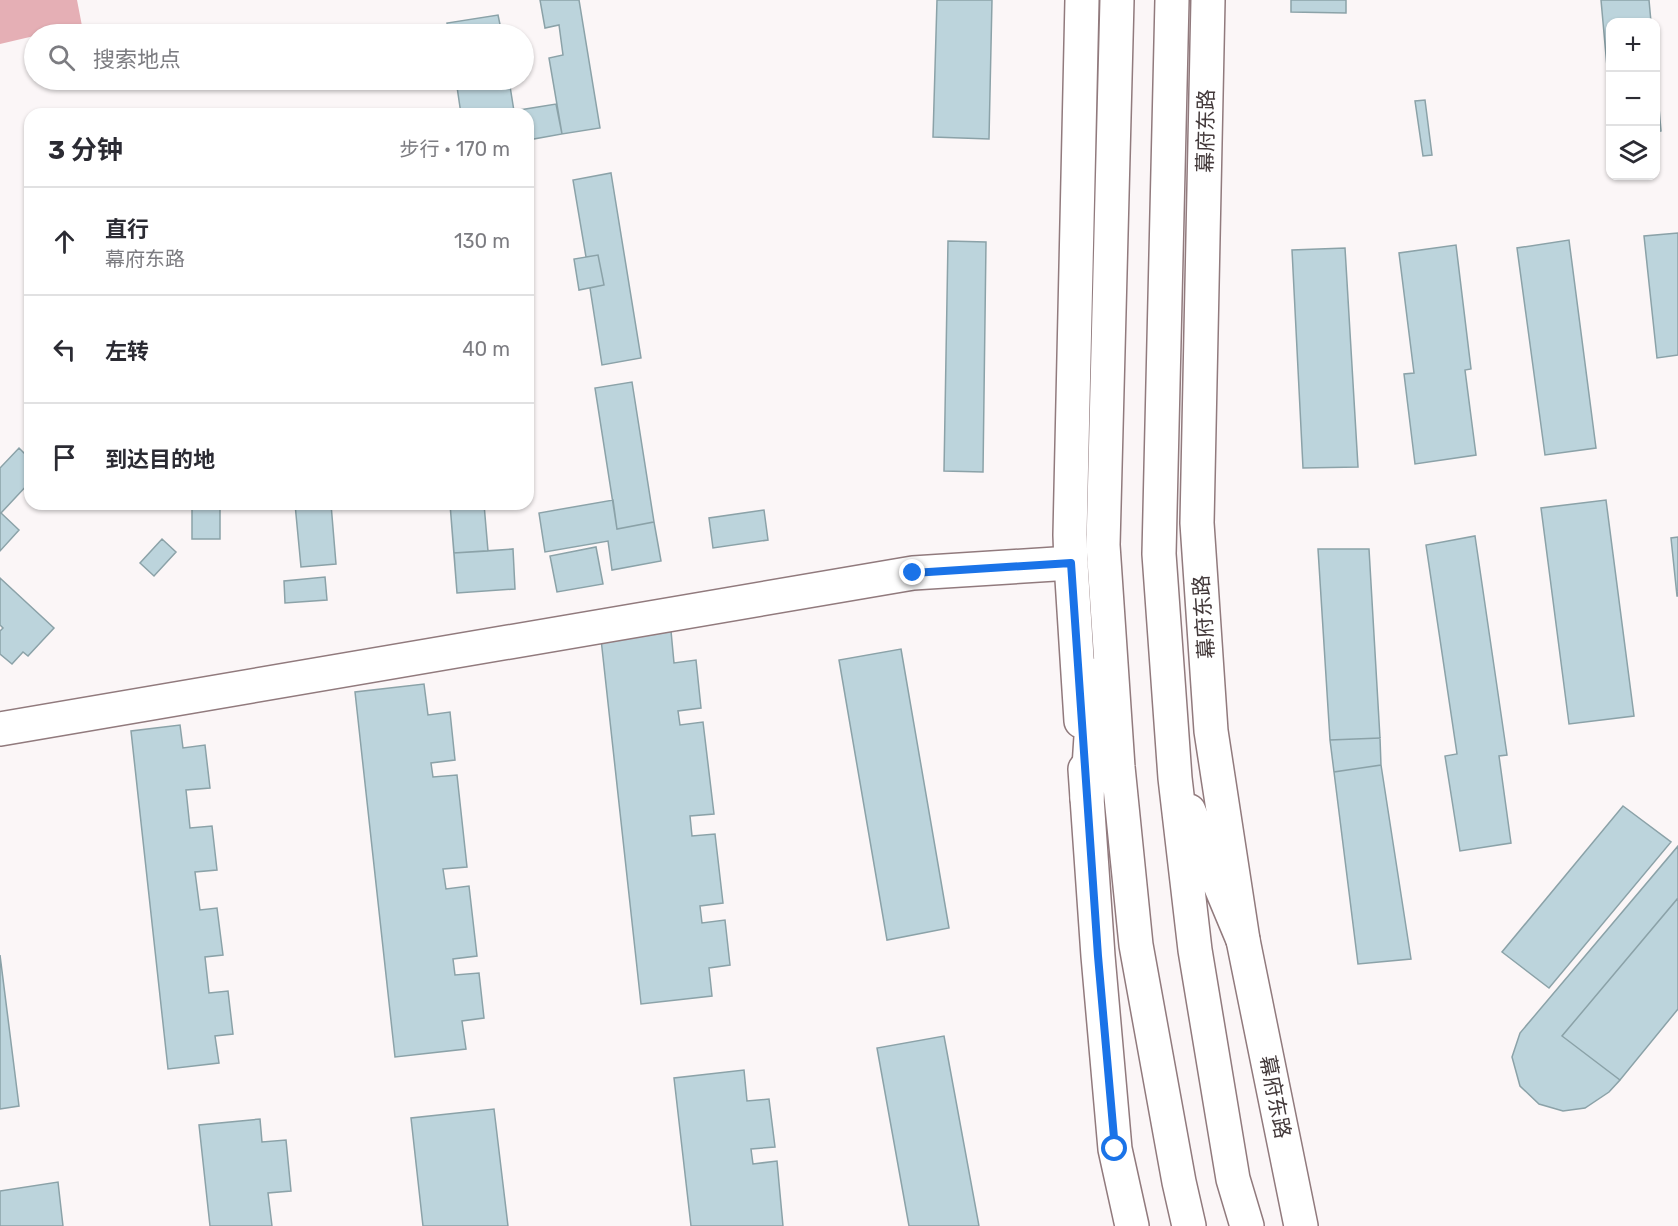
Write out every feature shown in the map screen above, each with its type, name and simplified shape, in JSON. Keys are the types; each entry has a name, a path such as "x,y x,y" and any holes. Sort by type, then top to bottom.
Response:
{"main road":[{"path":"1082,0 1071,563 1099,967 1115,1149 1132,1226"},
{"path":"1087,798 1103,545 1117,0"},
{"name":"幕府东路","path":"1172,0 1159,554 1175,778 1197,962 1233,1179 1247,1226"},
{"name":"幕府东路","path":"1208,0 1197,523 1211,731 1243,940 1301,1226"},
{"path":"1103,545 1118,767 1136,945 1189,1226"},
{"path":"0,729 913,573 1071,563"},
{"path":"1175,778 1243,940"}],"shaded area":[{"path":"0,0 77,0 82,24 24,24 24,38 0,44"}],"building":[{"path":"540,0 579,0 600,128 562,134 549,58 563,55 559,25 545,28"},
{"path":"937,0 992,0 989,139 933,137"},
{"path":"1291,0 1346,0 1346,13 1291,12"},
{"path":"1601,0 1649,0 1651,18 1606,18 1606,56"},
{"path":"498,15 500,24 447,24"},
{"path":"498,15 500,24 447,24"},
{"path":"457,90 511,90 514,108 460,108"},
{"path":"457,90 511,90 514,108 460,108"},
{"path":"1425,100 1432,155 1423,156 1415,101"},
{"path":"556,104 562,134 534,139 534,108 532,108"},
{"path":"556,104 562,134 534,139 534,108 531,108"},
{"path":"611,173 641,358 602,365 590,288 604,285 598,255 586,257 573,180"},
{"path":"1678,233 1678,355 1657,358 1644,236"},
{"path":"1569,240 1596,448 1545,455 1517,248"},
{"path":"948,241 986,242 983,472 944,471"},
{"path":"1456,245 1471,369 1465,370 1476,455 1415,464 1404,374 1414,373 1399,253"},
{"path":"1345,248 1358,467 1303,468 1292,250"},
{"path":"598,255 604,285 579,290 574,259"},
{"path":"632,382 654,522 617,529 595,388"},
{"path":"19,448 24,453 24,488 1,513 19,530 0,551 0,468"},
{"path":"613,500 617,529 654,522 661,561 612,570 608,541 545,552 539,513"},
{"path":"1606,500 1634,716 1569,724 1541,508"},
{"path":"192,510 220,510 220,539 192,539"},
{"path":"296,510 332,510 336,564 301,567"},
{"path":"450,510 485,510 488,551 454,553"},
{"path":"450,510 485,510 488,551 513,549 515,589 457,593"},
{"path":"764,510 768,540 713,548 709,518"},
{"path":"1475,536 1507,755 1499,756 1511,843 1460,851 1445,756 1457,754 1426,545"},
{"path":"1678,537 1678,596 1677,596 1671,538"},
{"path":"162,539 176,552 154,576 140,563"},
{"path":"596,547 603,584 557,592 550,556"},
{"path":"513,549 515,589 457,593 454,553"},
{"path":"1318,549 1369,549 1380,738 1330,740"},
{"path":"325,577 327,600 285,603 284,581"},
{"path":"0,578 54,628 28,656 23,652 12,664 0,654 0,631 3,628 0,625"},
{"path":"671,631 674,663 696,660 701,708 678,711 680,725 703,722 714,814 690,816 692,836 715,834 723,903 700,906 702,923 725,920 730,965 709,968 712,996 641,1004 601,639"},
{"path":"901,649 949,928 887,940 839,660"},
{"path":"424,684 428,715 450,712 455,760 431,763 433,777 457,775 467,867 443,869 446,889 469,886 477,956 453,959 455,975 479,973 484,1018 462,1021 466,1049 395,1057 355,692"},
{"path":"180,725 183,748 205,745 210,788 186,790 190,828 212,826 217,870 195,872 200,910 217,908 223,955 205,957 209,993 228,991 233,1034 215,1036 219,1063 168,1069 131,731"},
{"path":"1380,738 1381,765 1334,772 1330,740"},
{"path":"1381,765 1411,959 1358,964 1334,772"},
{"path":"1623,806 1671,842 1549,988 1502,952"},
{"path":"1678,846 1678,898 1562,1036 1620,1080 1609,1092 1585,1108 1563,1111 1539,1104 1520,1086 1512,1057 1520,1033"},
{"path":"1678,898 1678,1009 1620,1080 1562,1036"},
{"path":"0,955 19,1106 0,1109"},
{"path":"944,1036 979,1226 909,1226 877,1048"},
{"path":"744,1070 747,1101 769,1099 775,1147 751,1149 753,1164 777,1161 783,1226 691,1226 674,1078"},
{"path":"494,1109 508,1226 423,1226 411,1118"},
{"path":"260,1119 262,1142 286,1140 291,1191 268,1193 272,1226 210,1226 199,1125"},
{"path":"58,1182 63,1226 0,1226 0,1191"}],"route":[{"path":"913,573 1071,563 1098,956 1115,1149"}]}
